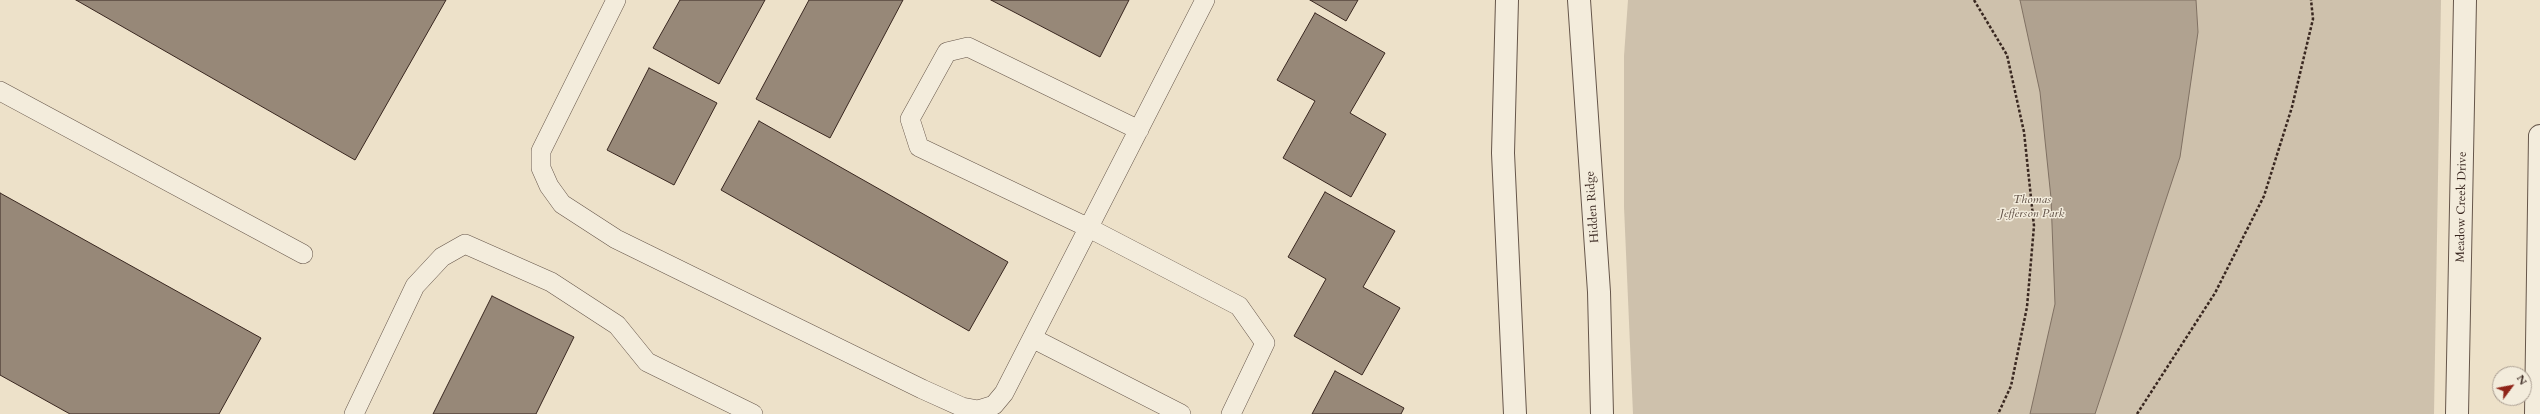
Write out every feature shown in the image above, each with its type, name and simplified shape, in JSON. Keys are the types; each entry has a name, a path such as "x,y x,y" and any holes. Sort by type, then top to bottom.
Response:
{"street":[{"path":"1507,0 1503,153 1515,414"},
{"name":"Hidden Ridge","path":"1579,0 1599,292 1602,414"},
{"name":"Meadow Creek Drive","path":"2457,414 2465,0"},
{"path":"2536,414 2540,136"}],"lane":[{"path":"616,0 541,151 541,168 549,186 562,204 616,239 962,407 978,410 994,405 1004,392 1205,0"},
{"path":"1139,130 968,47 947,52 910,120 919,147 1089,228 1239,306 1266,344 1231,414"},
{"path":"0,91 304,254"},
{"path":"354,414 415,286 442,256 465,244 551,282 617,325 647,362 753,414"},
{"path":"1032,338 1181,414"}],"path":[{"path":"1974,0 2006,55 2024,132 2034,226 2027,307 2011,386 1998,414"},
{"path":"2137,414 2215,293 2264,196 2292,107 2313,19 2311,0"}],"green space":[{"name":"Thomas Jefferson Park","path":"1628,0 2441,0 2434,414 1633,414 1624,207 1624,56"}],"shaded area":[{"path":"2020,0 2196,0 2198,32 2180,157 2095,414 2030,414 2055,304 2051,198 2040,92"}],"building":[{"path":"76,0 446,0 355,160"},
{"path":"680,0 765,0 719,84 653,48"},
{"path":"809,0 903,0 830,138 756,99"},
{"path":"991,0 1129,0 1100,57"},
{"path":"1310,0 1358,0 1346,21"},
{"path":"1315,13 1385,53 1350,113 1386,134 1351,197 1283,158 1315,101 1277,80"},
{"path":"649,68 717,103 674,185 607,150"},
{"path":"759,121 1008,262 969,331 721,190"},
{"path":"1325,192 1395,231 1363,287 1400,308 1362,375 1294,336 1326,279 1288,257"},
{"path":"0,193 261,338 219,414 70,414 0,375"},
{"path":"492,296 574,337 536,414 433,414"},
{"path":"1335,371 1404,408 1401,414 1312,414"}]}
